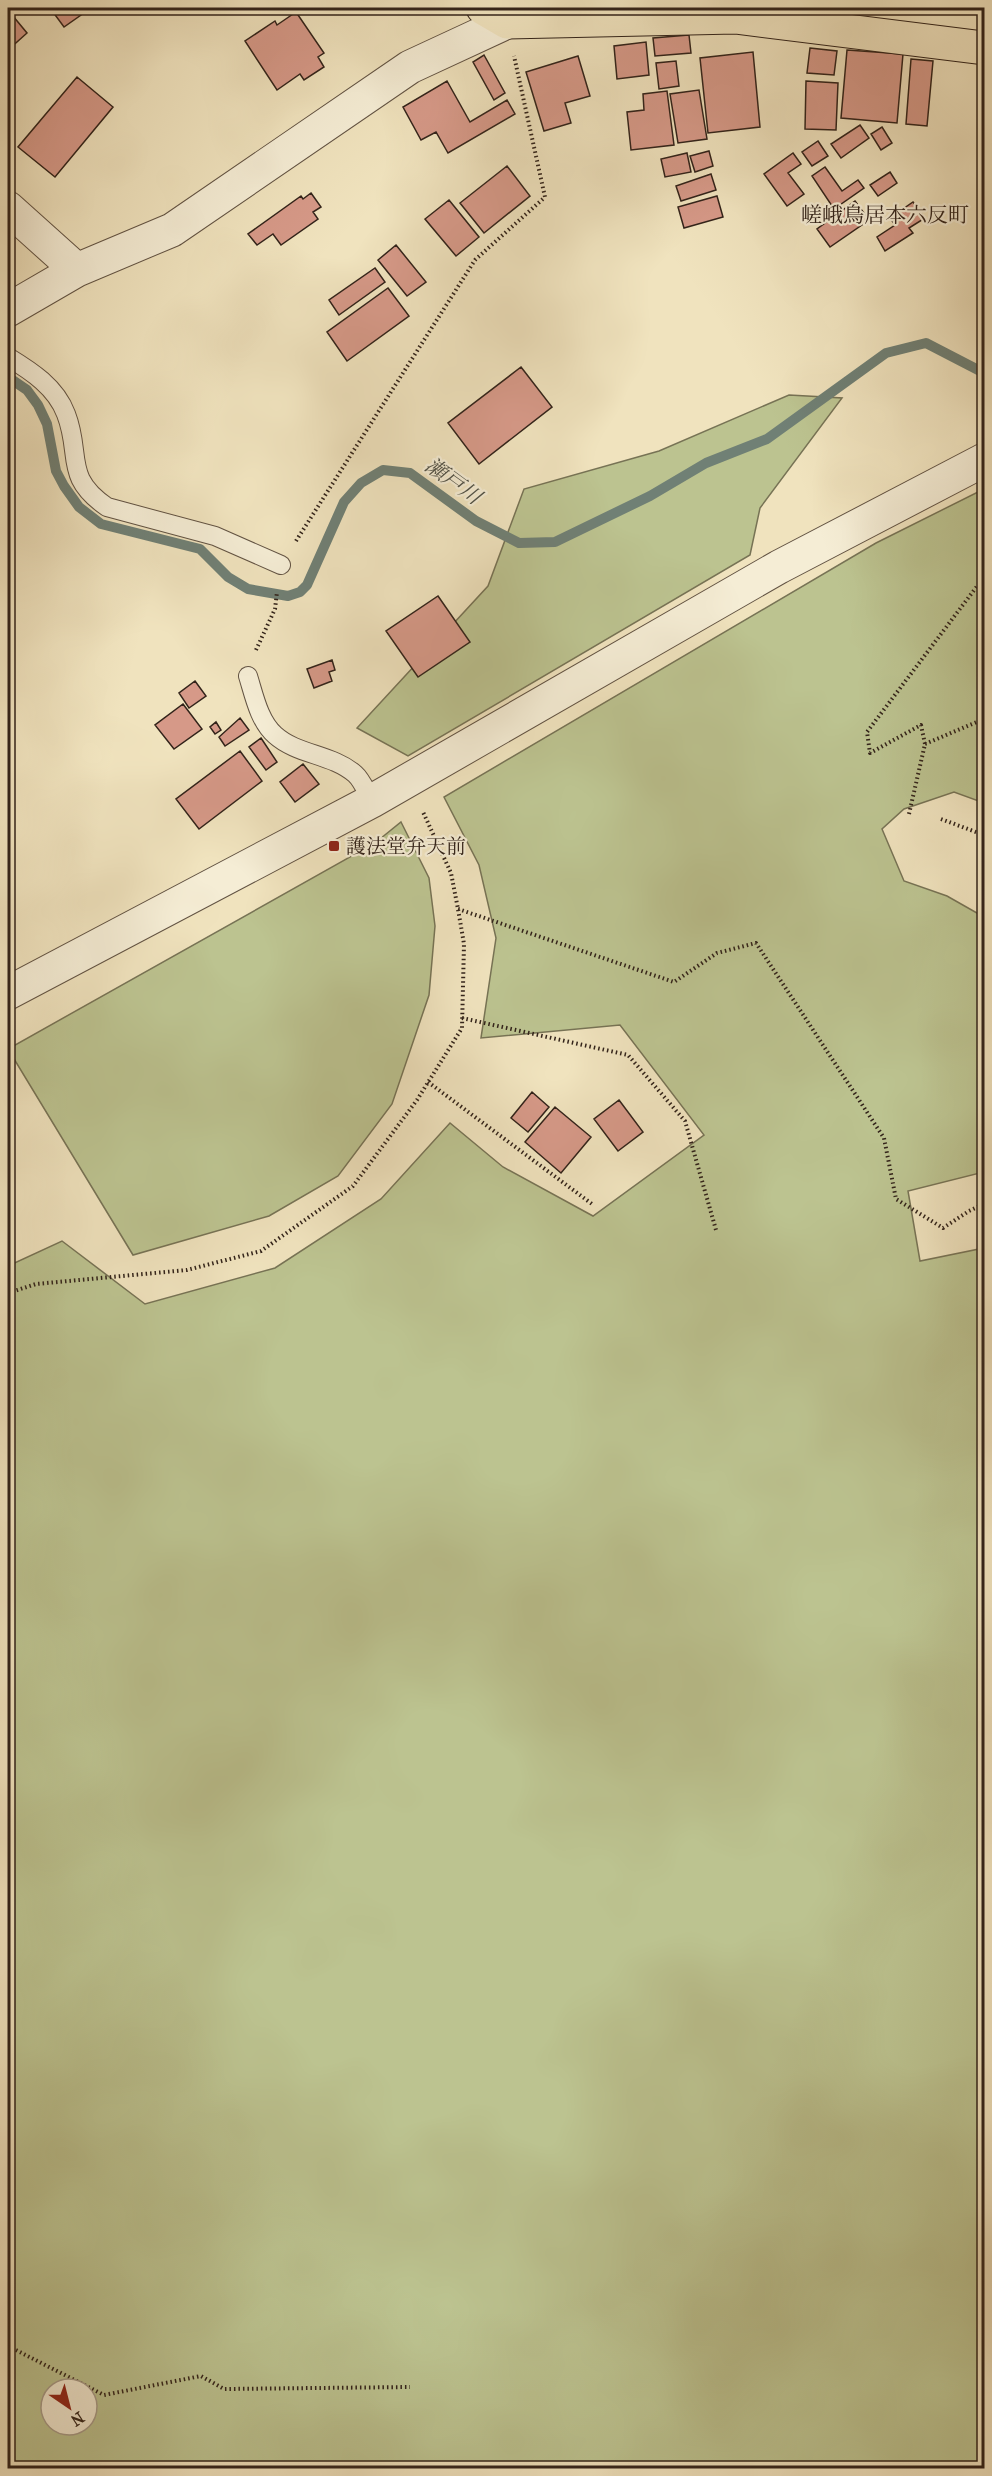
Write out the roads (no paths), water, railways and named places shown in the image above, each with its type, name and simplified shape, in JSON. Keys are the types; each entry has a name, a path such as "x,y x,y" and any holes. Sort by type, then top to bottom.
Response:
{"main road":[{"path":"495,15 735,12 984,48"}],"street":[{"path":"8,310 77,270 172,230 410,67 495,15"},
{"path":"8,208 77,270"},
{"path":"8,993 408,782 779,567 984,460"}],"lane":[{"path":"8,357 36,374 52,391 66,412 76,470 82,485 92,497 107,507 214,536 281,565"},
{"path":"248,676 263,720 274,735 288,744 336,763 355,774 372,801"}],"waterway":[{"name":"瀬戸川","path":"8,377 27,390 38,405 47,424 56,471 79,507 101,524 200,549 228,577 248,589 288,596 300,592 307,585 344,502 361,483 383,470 410,473 476,521 519,543 555,542 650,496 706,463 767,439 886,353 926,343 984,373"}],"place":[{"name":"護法堂弁天前","path":"334,846"}],"district":[{"name":"嵯峨鳥居本六反町","path":"885,215"}]}
